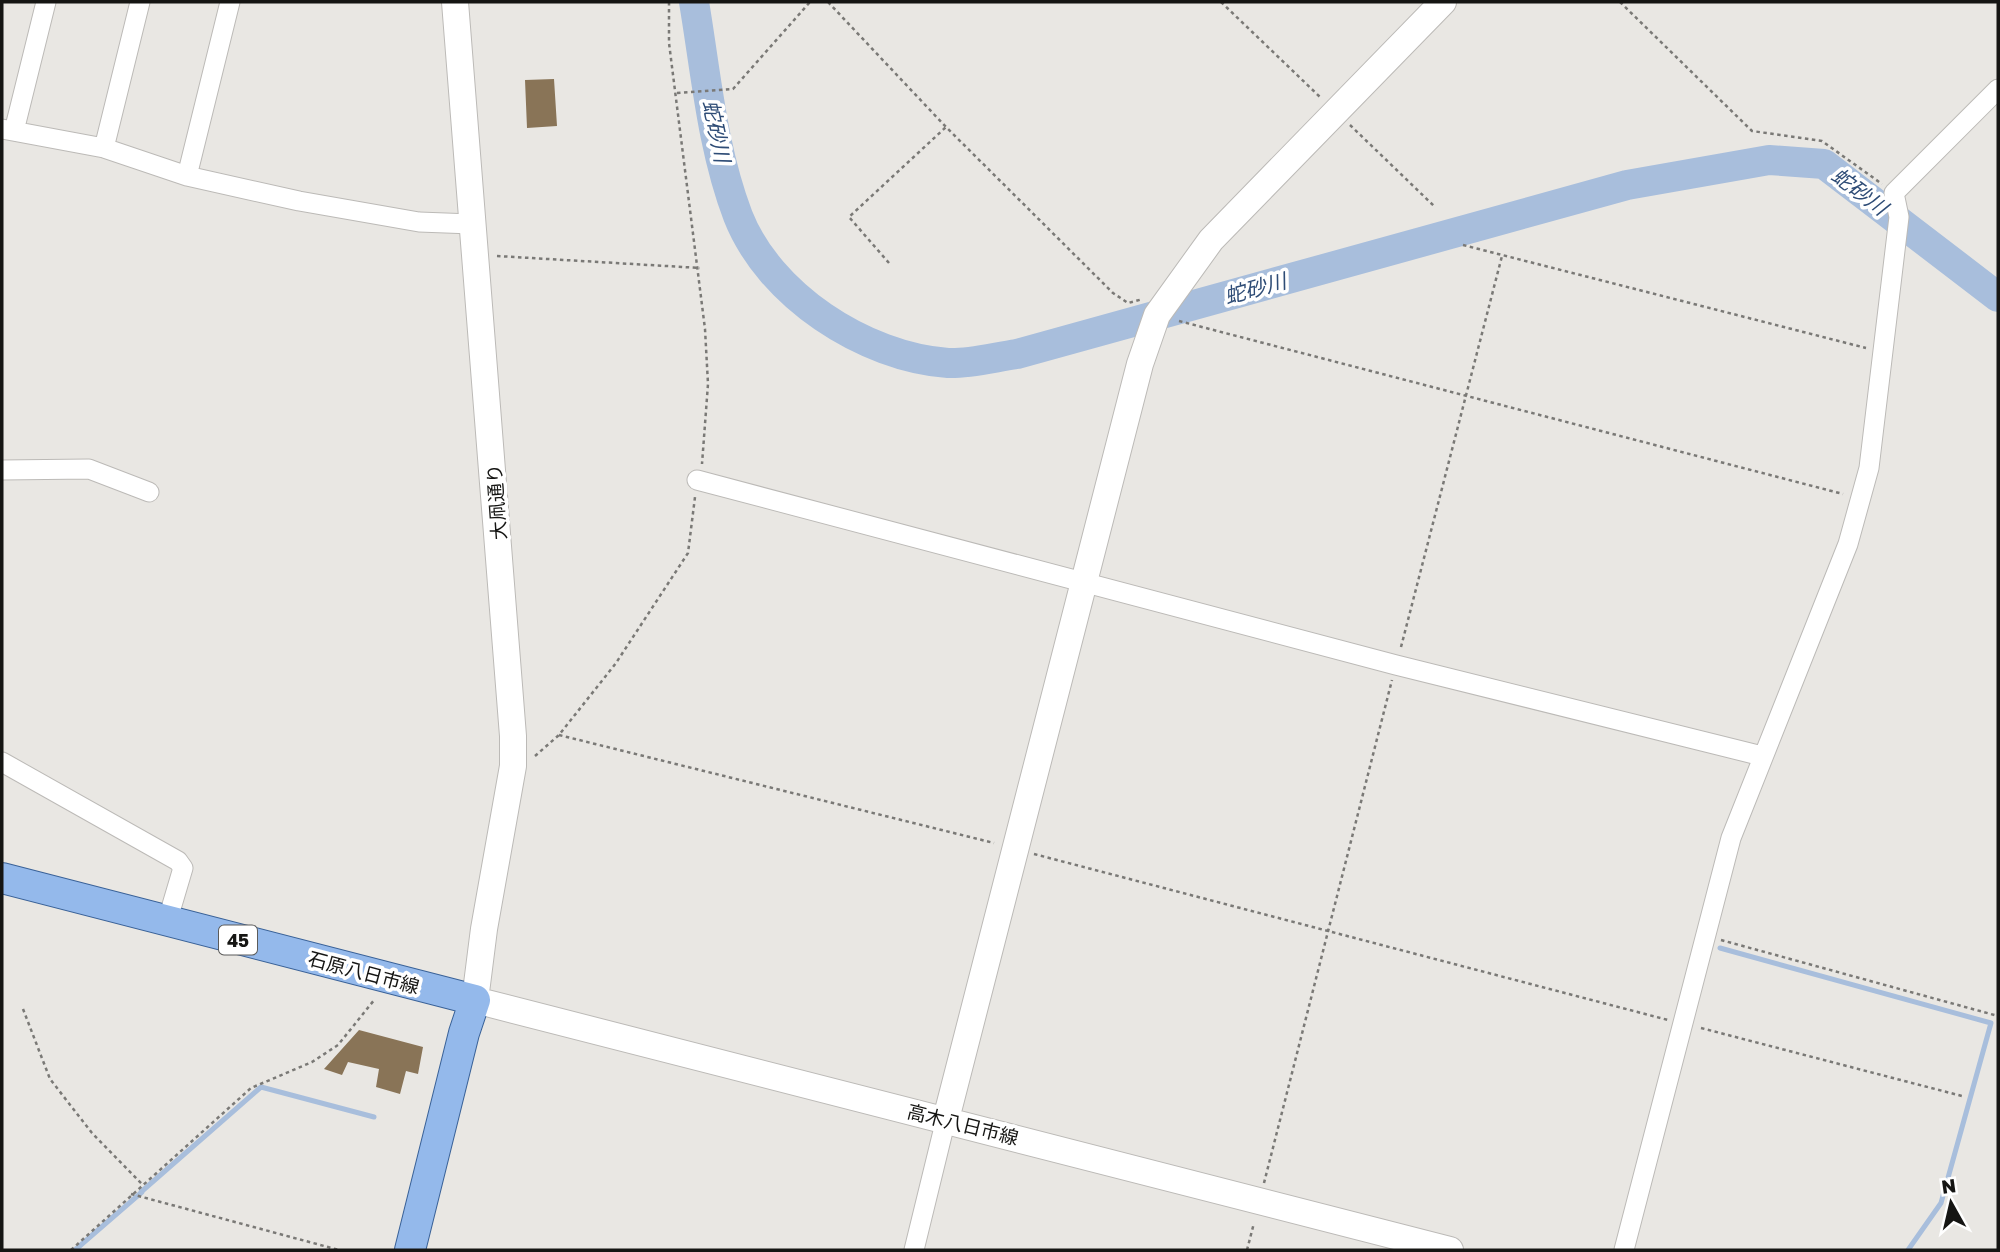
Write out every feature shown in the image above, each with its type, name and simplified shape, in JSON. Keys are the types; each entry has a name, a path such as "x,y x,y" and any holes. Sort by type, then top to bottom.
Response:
{"main road":[{"name":"石原八日市線","path":"2,878 475,1000"},
{"path":"410,1250 464,1033 475,1000"}],"street":[{"path":"46,2 8,130 104,148 187,176 299,201 419,222 472,224"},
{"path":"104,148 141,2"},
{"path":"187,176 230,2"},
{"name":"大凧通り","path":"455,2 505,614 513,766 484,929 475,1000"},
{"path":"914,1250 1140,364 1151,307 1174,289 1211,240 1443,2"},
{"path":"1623,1250 1731,838 1848,544 1869,468 1899,218 1894,193 1998,89"},
{"path":"2,470 89,469 149,492"},
{"path":"697,480 1396,665 1762,756"},
{"path":"2,762 178,861 183,868 167,922"},
{"name":"高木八日市線","path":"475,1000 1450,1250"}],"path":[{"path":"513,766 537,754 559,735 637,634 688,553 697,480 701,470 708,384 700,268 670,43 669,2"},
{"path":"677,93 733,89 810,2"},
{"path":"828,2 946,127 1113,293 1128,303 1860,498"},
{"path":"1222,2 1434,206"},
{"path":"1620,2 1752,131 1822,141 1894,193"},
{"path":"889,263 849,217 946,127"},
{"path":"1463,245 1883,352"},
{"path":"475,254 700,268"},
{"path":"1247,1250 1327,929 1502,256"},
{"path":"559,735 1017,849 1962,1096"},
{"path":"1705,936 1998,1016"},
{"path":"71,1250 251,1088 312,1062 338,1045 391,978"},
{"path":"23,1009 50,1079 92,1133 142,1184"},
{"path":"132,1195 339,1250"}],"building":[{"path":"554,79 557,126 527,128 525,80"},
{"path":"359,1030 423,1047 418,1074 406,1071 400,1094 376,1087 379,1069 348,1062 342,1075 324,1069"}],"waterway":[{"name":"蛇砂川","path":"694,2 722,164 738,216 752,245 796,296 823,317 884,349 916,358 956,363 1017,354 1627,185 1769,160 1824,164 1998,297"},
{"path":"1720,948 1991,1023 1941,1203 1908,1250"},
{"path":"141,1192 261,1087 374,1117"},
{"path":"75,1250 142,1192"}]}
